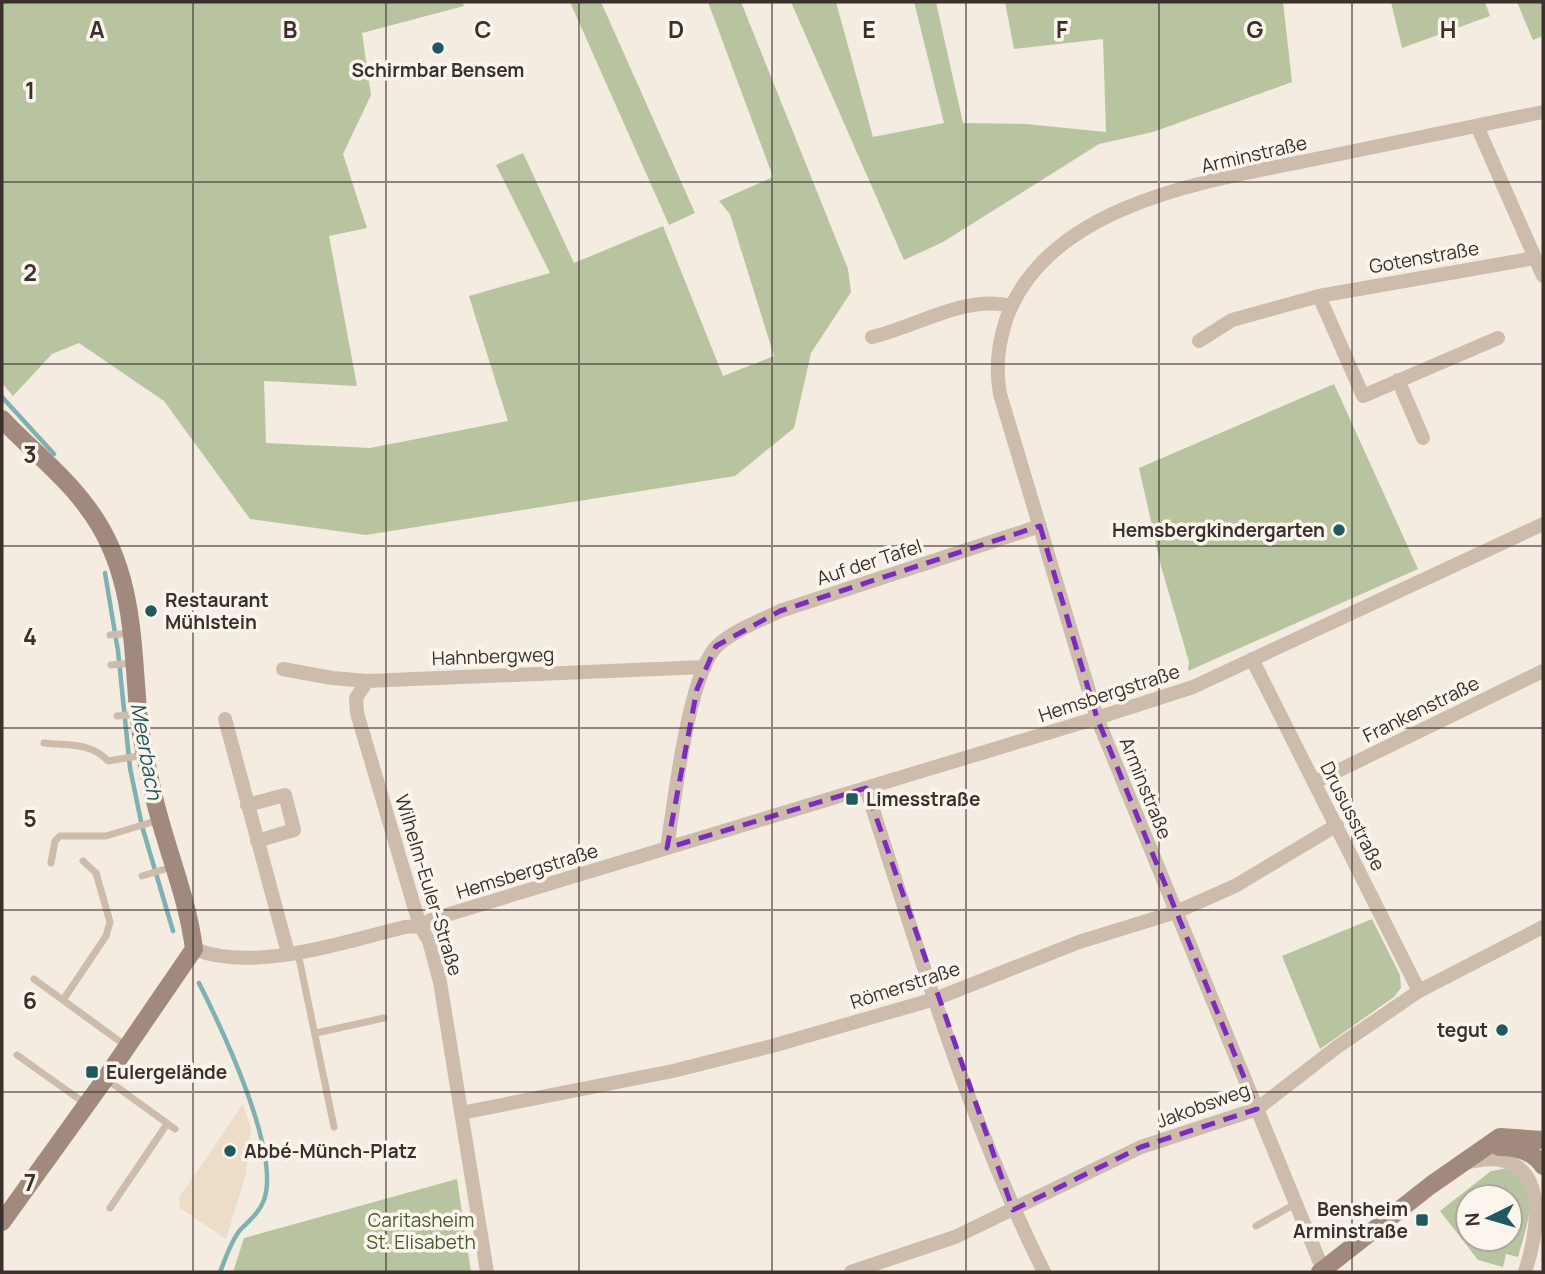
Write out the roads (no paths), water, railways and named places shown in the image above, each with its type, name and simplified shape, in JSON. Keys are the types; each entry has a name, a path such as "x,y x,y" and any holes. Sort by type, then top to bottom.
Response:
{"street":[{"name":"Arminstraße","path":"1321,1271 1296,1203 1097,718 996,375 1000,335 1021,286 1048,255 1070,237 1126,209 1228,178 1543,112"},
{"path":"1477,126 1543,276"},
{"name":"Gotenstraße","path":"1199,341 1231,320 1319,296 1535,258"},
{"path":"1319,296 1363,396 1498,338"},
{"path":"872,337 990,302 1012,306"},
{"path":"1398,380 1423,438"},
{"path":"2,419 87,505 106,535 127,591 134,714 140,756 154,821 168,868 188,917 194,949 2,1222"},
{"name":"Hemsbergstraße","path":"194,949 232,959 293,953 405,927 420,926 433,919 1097,718 1194,687 1543,524"},
{"name":"Auf der Tafel","path":"705,667 716,646 744,628 780,611 1040,526"},
{"name":"Drususstraße","path":"1252,659 1419,991"},
{"path":"667,849 690,715 705,667"},
{"name":"Hahnbergweg","path":"283,669 367,681 705,667"},
{"name":"Frankenstraße","path":"1315,782 1543,671"},
{"name":"Wilhelm-Euler-Straße","path":"367,681 356,698 357,713 420,926 429,941 440,982 487,1272"},
{"path":"225,719 257,841 293,953"},
{"path":"866,788 934,999 1013,1210 1044,1272"},
{"path":"247,804 285,795 295,830 257,841"},
{"name":"Römerstraße","path":"461,1113 673,1071 772,1046 934,999 1079,942 1176,912 1235,886 1337,825"},
{"name":"Jakobsweg","path":"851,1272 955,1237 1141,1147 1257,1109 1337,1047 1419,991 1543,927"},
{"path":"1321,1271 1500,1137 1543,1140"},
{"path":"1486,1147 1510,1147 1525,1151 1543,1166"},
{"path":"1461,1164 1502,1158 1520,1165 1535,1182 1540,1195 1539,1213 1525,1272"}],"lane":[{"path":"110,635 128,634"},
{"path":"111,665 130,663"},
{"path":"117,716 134,714"},
{"path":"44,743 93,748 108,761 140,756"},
{"path":"51,863 55,841 60,836 106,836 154,821"},
{"path":"63,1000 106,936 110,922 96,873 83,861"},
{"path":"142,876 168,868"},
{"path":"293,953 316,1033 334,1127"},
{"path":"34,979 127,1046"},
{"path":"316,1033 384,1018"},
{"path":"17,1055 87,1104"},
{"path":"105,1079 171,1126 110,1208"},
{"path":"1255,1226 1296,1203"}],"waterway":[{"name":"Meerbach","path":"2,397 54,454"},
{"name":"Meerbach","path":"105,573 118,651 130,768 142,826 173,931"},
{"name":"Meerbach","path":"199,983 234,1059 257,1122 267,1179 262,1205 234,1238 220,1272"}],"place":[{"name":"Schirmbar Bensem","path":"438,48"},
{"name":"Hemsbergkindergarten","path":"1339,530"},
{"name":"Restaurant Mühlstein","path":"151,611"},
{"name":"Limesstraße","path":"852,799"},
{"name":"tegut","path":"1502,1030"},
{"name":"Eulergelände","path":"92,1072"},
{"name":"Abbé-Münch-Platz","path":"230,1151"},
{"name":"Bensheim Arminstraße","path":"1422,1220"}],"park label":[{"name":"Caritasheim St. Elisabeth","path":"421,1231"}]}
